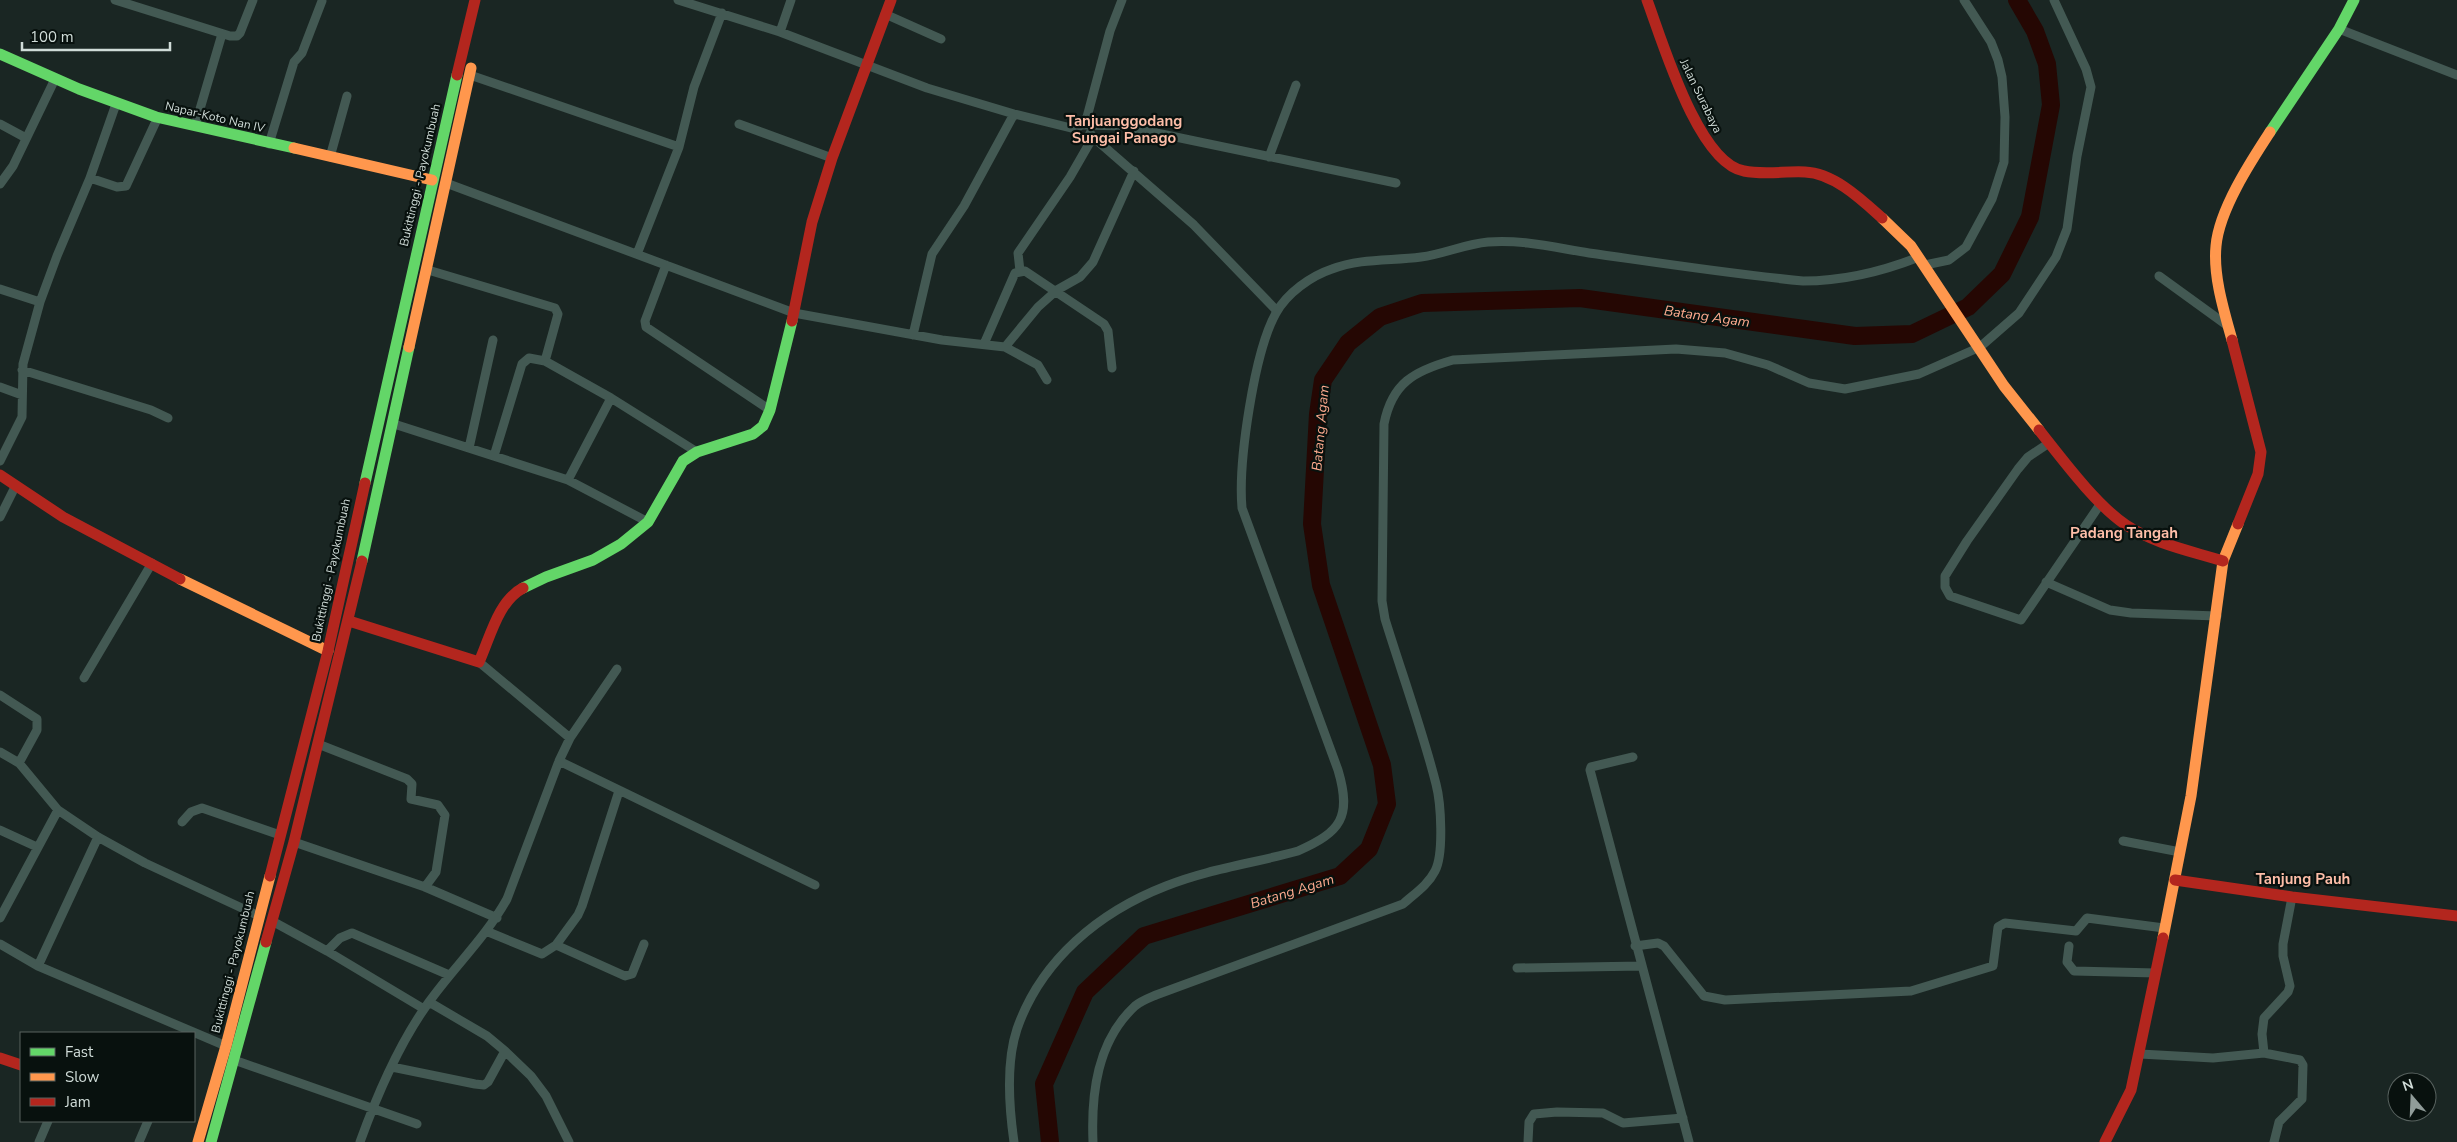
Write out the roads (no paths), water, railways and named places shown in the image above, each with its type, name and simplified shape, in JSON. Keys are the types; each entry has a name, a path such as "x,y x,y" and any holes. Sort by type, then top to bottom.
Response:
{"main road":[{"name":"Bukittinggi - Payokumbuah","path":"198,1142 199,1116 226,1046 328,651 432,180 475,0"},
{"name":"Bukittinggi - Payokumbuah","path":"211,1142 294,842 349,622 486,0"},
{"path":"349,622 479,662 503,607 516,592 546,577 593,560 632,536 648,522 683,461 697,452 753,434 763,426 770,410 794,313 812,222 832,158 891,0"},
{"name":"Jalan Surabaya","path":"1647,0 1674,76 1694,118 1714,152 1726,163 1743,171 1808,172 1832,181 1855,193 1911,246 1967,327 2004,386 2049,444 2101,503 2126,525 2151,538 2223,561"},
{"path":"2105,1142 2131,1090 2140,1054 2191,796 2223,561 2258,474 2260,452 2256,426 2228,326 2218,272 2216,245 2223,221 2244,171 2339,29 2354,0"},
{"name":"Napar-Koto Nan IV","path":"0,54 116,104 158,118 432,180"},
{"path":"399,330 414,333"},
{"path":"388,376 403,379"},
{"path":"0,475 63,517 328,651"},
{"path":"272,868 285,872"},
{"path":"2175,880 2292,897 2457,916"},
{"path":"0,1058 20,1065"},
{"path":"199,1116 216,1122"}],"street":[{"path":"115,0 222,34 237,36 240,33 253,0"},
{"path":"678,0 780,32 927,88 1014,114 1071,128 1080,126 1086,121 1110,31 1122,0"},
{"path":"780,32 791,0"},
{"path":"1014,1142 1009,1102 1016,1030 1034,990 1068,947 1096,922 1166,885 1298,851 1318,842 1334,830 1343,818 1345,801 1338,770 1242,508 1242,470 1250,407 1265,336 1277,311 1311,278 1332,269 1356,262 1433,255 1487,242 1533,245 1803,281 1832,281 1922,261 1949,260 1966,247 1992,199 2004,162 2006,140 2002,77 1998,60 1991,42 1964,0"},
{"path":"1093,1142 1092,1113 1099,1066 1114,1032 1136,1006 1156,995 1402,904 1422,888 1435,871 1439,854 1436,786 1385,620 1382,601 1384,424 1388,404 1404,382 1428,367 1453,360 1676,349 1725,353 1768,365 1809,384 1845,389 1918,374 1980,347 2019,313 2056,256 2067,229 2091,88 2086,69 2054,0"},
{"path":"269,144 294,62 302,53 322,1"},
{"path":"637,254 679,146 694,87 722,13"},
{"path":"885,14 941,39"},
{"path":"2339,29 2457,75"},
{"path":"195,126 222,34"},
{"path":"470,76 679,146"},
{"path":"0,184 13,166 55,78"},
{"path":"1269,157 1296,85"},
{"path":"330,157 347,96"},
{"path":"0,462 22,417 22,370 40,302 90,178 116,104"},
{"path":"914,335 932,254 964,206 1014,114"},
{"path":"90,178 117,187 126,186 158,118"},
{"path":"1086,121 1093,137 1134,171 1209,239 1277,311"},
{"path":"1086,121 1123,126 1396,183"},
{"path":"0,124 26,138"},
{"path":"739,124 832,158"},
{"path":"1020,271 1018,253 1070,177 1093,137"},
{"path":"1005,347 1038,307 1057,290 1080,277 1093,262 1134,171"},
{"path":"446,183 794,313 914,335 1005,347 1038,365 1047,380"},
{"path":"666,265 645,321 646,327 770,410"},
{"path":"428,270 557,309 558,314 545,361"},
{"path":"984,344 1015,273 1025,271 1057,290 1104,324 1108,331 1112,368"},
{"path":"2159,276 2228,326"},
{"path":"0,289 40,302"},
{"path":"469,448 492,340"},
{"path":"494,456 522,364 529,358 545,361 611,398 697,452"},
{"path":"22,370 151,410 168,418"},
{"path":"0,387 22,396"},
{"path":"568,480 611,398"},
{"path":"394,424 568,480 648,522"},
{"path":"2049,444 2028,457 2018,468 1967,541 1948,571 1944,581 1944,587 1950,596 2016,621 2024,618 2046,582 2101,503"},
{"path":"0,517 16,485"},
{"path":"84,678 152,563"},
{"path":"2046,582 2110,610 2131,613 2217,616"},
{"path":"479,662 570,738"},
{"path":"360,1142 373,1108 392,1068 426,1006 497,918 508,899 558,761 570,738 618,669"},
{"path":"0,695 37,720 37,730 19,763"},
{"path":"318,744 407,779 412,784 411,799 438,805 446,815 436,872 425,886"},
{"path":"0,752 19,763 58,810 98,836 145,863 259,916"},
{"path":"1633,757 1591,767 1590,770 1635,946 1689,1142"},
{"path":"558,761 815,885"},
{"path":"486,931 535,953 548,952 556,945 582,906 619,791"},
{"path":"182,822 191,812 202,808 280,835"},
{"path":"0,918 58,810"},
{"path":"0,830 37,847"},
{"path":"38,966 98,836"},
{"path":"2123,840 2180,852"},
{"path":"294,842 425,886 497,918"},
{"path":"2264,1053 2262,1034 2264,1018 2288,992 2290,986 2283,956 2283,944 2292,897"},
{"path":"1635,946 1658,943 1664,946 1704,996 1725,1000 1921,989 1993,966 1998,927 2005,923 2076,931 2087,918 2164,928"},
{"path":"272,921 426,1006 487,1036 531,1076 546,1096 569,1142"},
{"path":"327,951 340,938 352,933 449,976"},
{"path":"0,944 38,966 193,1032"},
{"path":"556,945 625,976 632,974 644,944"},
{"path":"2069,946 2067,962 2074,971 2156,972"},
{"path":"1517,968 1642,966"},
{"path":"195,1033 226,1046"},
{"path":"392,1068 484,1084 488,1082 505,1051"},
{"path":"2140,1054 2213,1058 2264,1053 2300,1060 2303,1065 2302,1099 2279,1122 2274,1142"},
{"path":"234,1060 417,1124"},
{"path":"1528,1142 1529,1122 1534,1114 1557,1112 1603,1113 1623,1123 1683,1118"},
{"path":"39,1142 48,1122"},
{"path":"139,1142 148,1122"}],"waterway":[{"name":"Batang Agam","path":"1050,1142 1044,1084 1085,992 1144,936 1340,876 1369,849 1387,804 1382,765 1321,585 1312,524 1318,414 1323,380 1348,343 1380,317 1422,303 1580,298 1855,336 1912,334 1968,307 2002,274 2030,217 2051,105 2047,64 2035,31 2017,0"}],"district":[{"name":"Tanjuanggodang Sungai Panago","path":"1124,130"},
{"name":"Padang Tangah","path":"2124,533"},
{"name":"Tanjung Pauh","path":"2303,879"}]}
